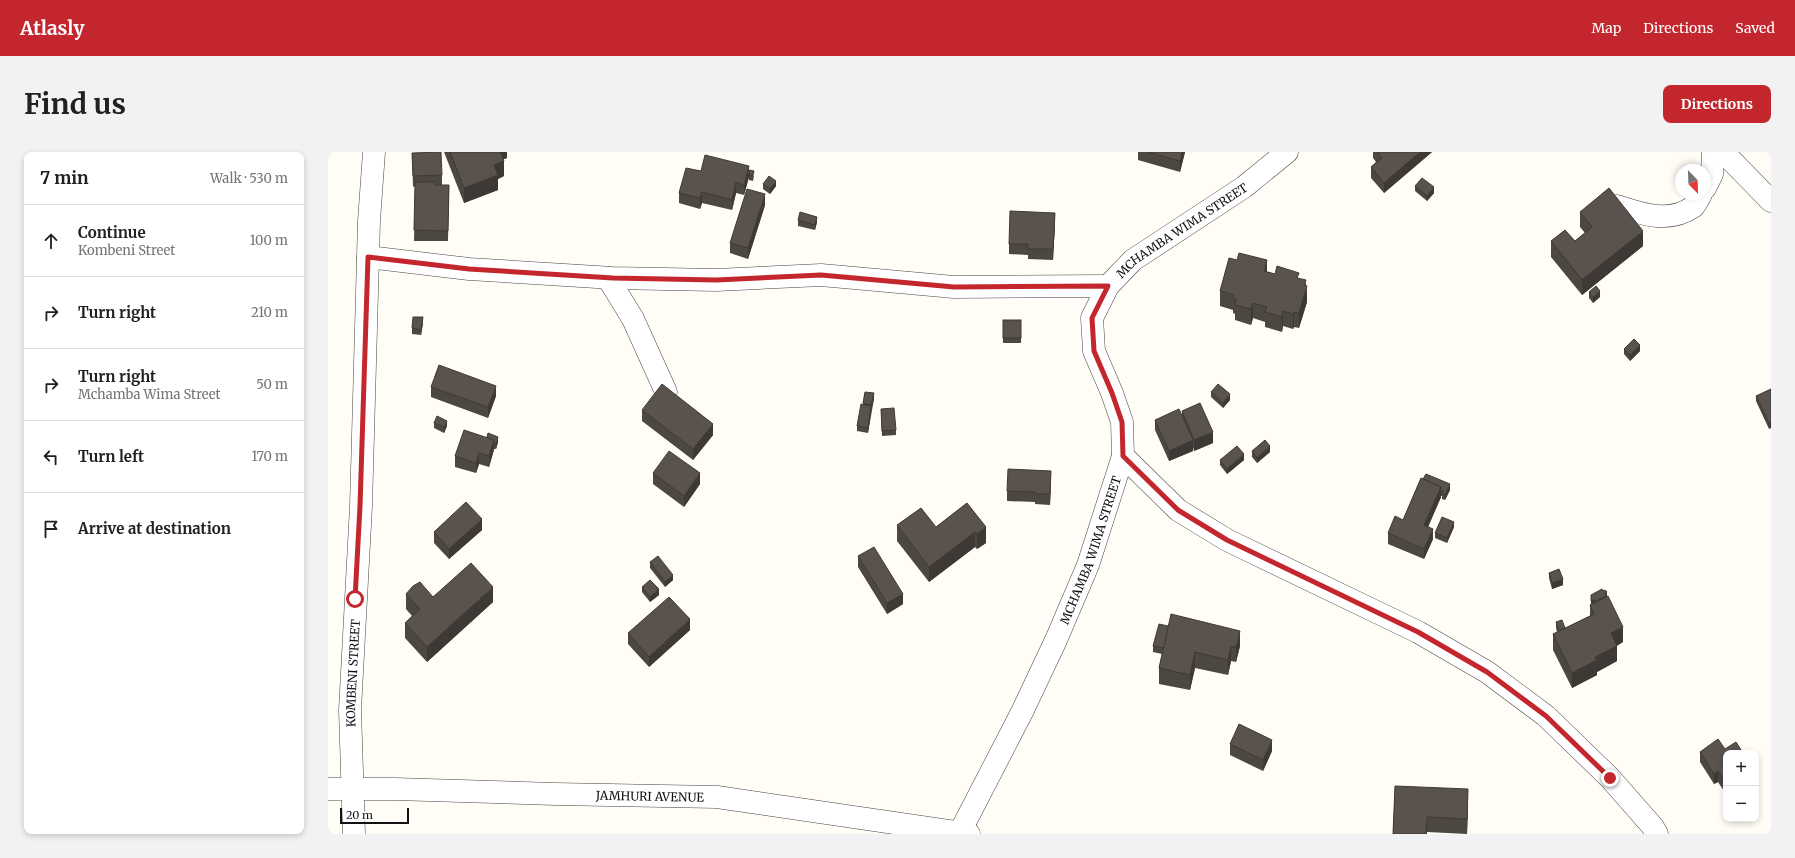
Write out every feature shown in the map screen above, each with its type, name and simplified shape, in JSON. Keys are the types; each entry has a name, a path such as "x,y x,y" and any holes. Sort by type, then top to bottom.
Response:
{"street":[{"name":"KOMBENI STREET","path":"354,834 350,710 360,506 368,257 374,152"},
{"name":"MCHAMBA WIMA STREET","path":"964,833 1056,640 1088,565 1123,456 1122,422 1112,393 1094,351 1092,318 1108,286 1133,260 1244,187 1288,152"},
{"path":"1711,176 1713,152"},
{"path":"1724,152 1771,201"},
{"path":"1617,206 1658,218 1679,214 1694,206 1698,200"},
{"path":"368,257 469,269 608,278 716,280 821,275 954,287 1108,286"},
{"path":"608,278 633,319 666,392"},
{"path":"1123,456 1178,510 1227,540 1418,632 1487,672 1546,716 1610,778 1653,827 1657,834"},
{"name":"JAMHURI AVENUE","path":"328,789 395,789 717,797 964,833"}],"building":[{"path":"441,152 442,175 413,176 412,153"},
{"path":"450,152 500,152 504,161 494,165 498,175 464,188"},
{"path":"1148,152 1182,152 1180,161"},
{"path":"1377,152 1420,152 1384,183 1371,167 1382,158"},
{"path":"705,155 749,166 744,185 736,182 732,200 702,192 700,198 679,193 686,168 701,171"},
{"path":"749,170 754,171 753,175 749,175"},
{"path":"769,176 776,181 770,189 763,184"},
{"path":"1422,178 1434,187 1427,196 1415,186"},
{"path":"415,182 435,182 435,185 449,185 448,231 414,230"},
{"path":"1609,188 1643,231 1582,280 1551,241 1565,230 1575,241 1592,227 1580,212"},
{"path":"747,189 765,194 748,248 730,243"},
{"path":"1010,211 1055,213 1053,249 1028,249 1028,244 1009,244"},
{"path":"800,212 817,217 815,225 798,220"},
{"path":"1239,253 1267,260 1264,271 1275,274 1277,266 1299,273 1297,278 1306,280 1304,285 1307,286 1299,313 1294,312 1293,314 1283,311 1282,317 1265,312 1267,307 1253,303 1251,309 1235,305 1236,299 1233,298 1234,295 1220,291 1229,258 1237,260"},
{"path":"1596,286 1600,291 1593,297 1589,292"},
{"path":"413,317 423,317 421,330 412,328"},
{"path":"1003,320 1021,320 1021,338 1003,338"},
{"path":"1634,339 1640,345 1630,355 1624,349"},
{"path":"439,365 496,386 488,407 431,387"},
{"path":"662,384 713,424 693,449 642,410"},
{"path":"1218,384 1230,394 1223,403 1211,392"},
{"path":"1771,389 1771,422 1769,423 1756,396"},
{"path":"865,392 874,393 871,405 863,403"},
{"path":"1200,403 1213,432 1194,440 1182,411"},
{"path":"861,404 871,406 868,428 857,426"},
{"path":"894,408 896,430 882,431 881,409"},
{"path":"1179,409 1193,440 1169,451 1155,420"},
{"path":"437,416 447,421 444,427 434,423"},
{"path":"464,430 494,440 489,456 479,453 476,463 455,456"},
{"path":"488,433 498,437 496,444 494,443 494,440 487,437"},
{"path":"1265,440 1270,446 1257,458 1252,451"},
{"path":"1237,446 1244,454 1227,469 1220,460"},
{"path":"669,451 700,473 684,496 653,473"},
{"path":"1008,469 1051,471 1050,494 1007,491"},
{"path":"1426,474 1450,484 1445,495 1442,493 1443,491 1441,490 1441,487 1423,479"},
{"path":"1421,478 1441,487 1424,525 1433,529 1424,549 1388,533 1395,516 1403,520"},
{"path":"466,502 482,519 449,549 434,532"},
{"path":"967,503 986,527 977,534 975,532 929,567 897,525 921,508 936,527"},
{"path":"1442,517 1454,522 1447,538 1435,533"},
{"path":"874,547 903,594 887,603 858,556"},
{"path":"658,556 673,575 665,582 650,562"},
{"path":"471,563 493,587 427,647 405,623 420,609 406,594 413,586 420,582 433,597"},
{"path":"1559,569 1563,579 1552,583 1549,573"},
{"path":"650,580 659,589 650,597 642,587"},
{"path":"1602,589 1603,591 1605,590 1607,592 1605,594 1606,596 1594,602 1594,600 1591,601 1591,595"},
{"path":"1608,596 1623,627 1611,633 1617,646 1595,657 1597,660 1572,673 1553,634 1594,614 1590,605"},
{"path":"669,597 690,619 649,657 628,633"},
{"path":"1171,614 1240,631 1236,647 1231,646 1228,660 1195,652 1190,675 1159,668"},
{"path":"1562,620 1565,628 1559,630 1556,622"},
{"path":"1159,624 1168,626 1164,648 1153,646"},
{"path":"1239,724 1272,740 1263,760 1230,744"},
{"path":"1718,739 1725,749 1736,742 1741,750 1723,750 1723,779 1718,771 1714,774 1700,752"},
{"path":"1395,786 1468,789 1467,819 1427,817 1426,834 1393,834"}],"route":[{"path":"355,599 366,372 368,257 469,269 613,278 716,280 821,275 954,287 1108,286 1092,318 1094,351 1112,393 1122,422 1123,456 1148,481 1178,510 1227,540 1326,586 1418,632 1487,672 1546,716 1610,778"}]}
